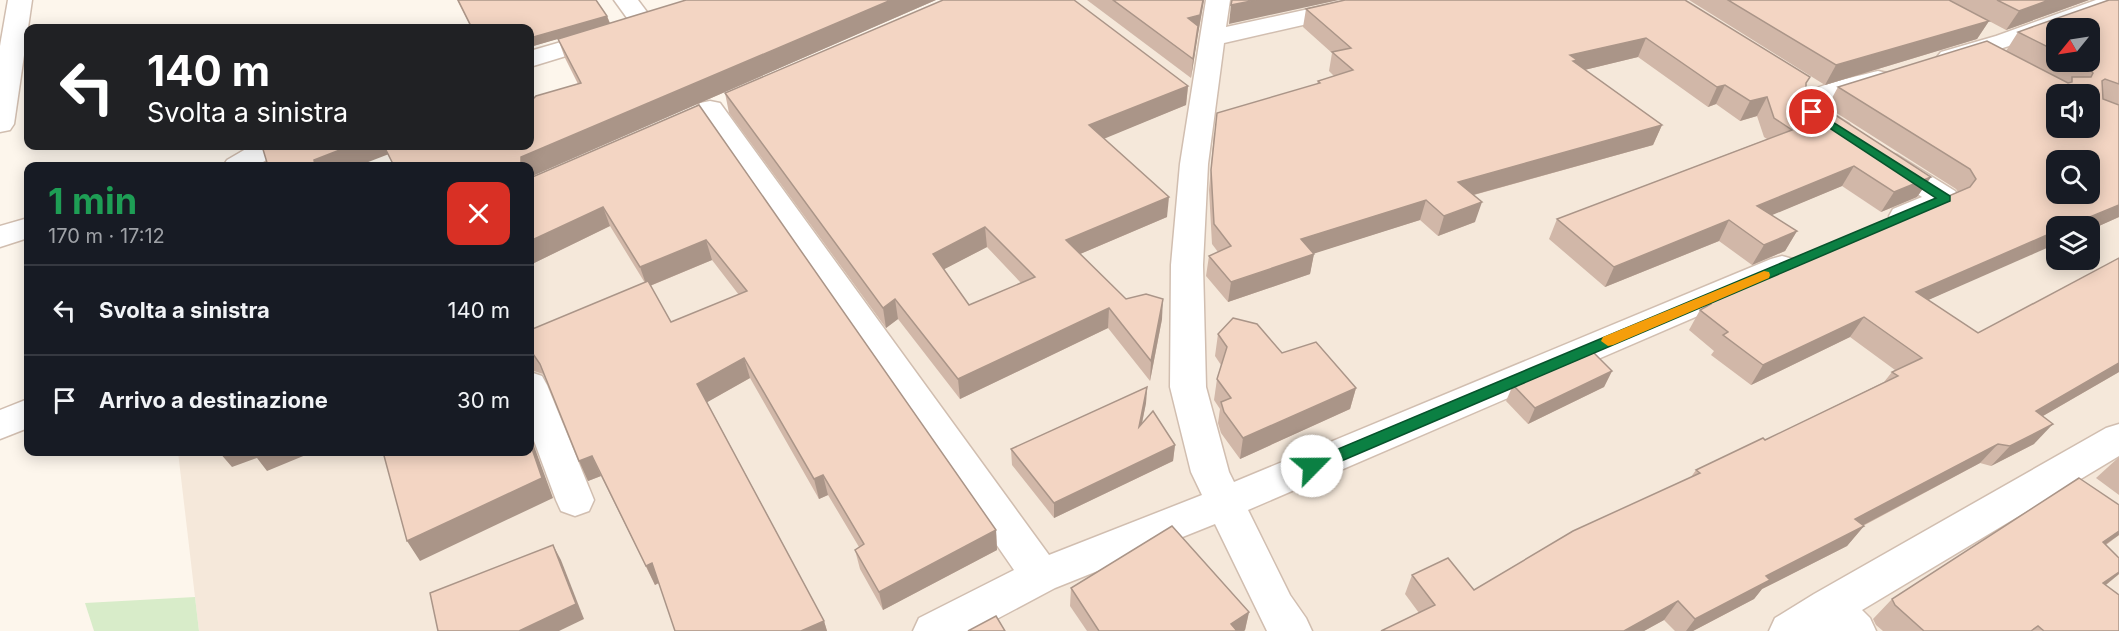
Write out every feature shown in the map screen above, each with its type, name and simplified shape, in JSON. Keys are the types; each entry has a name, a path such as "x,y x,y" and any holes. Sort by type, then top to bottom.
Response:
{"street":[{"path":"1,116 20,0"},
{"path":"534,58 655,21 626,0"},
{"path":"1218,0 1212,38 1194,96 1194,164 1187,265 1188,387 1210,472 1275,608 1291,631"},
{"path":"1212,38 1383,0"},
{"path":"1880,226 1945,198 1812,112 1812,90 1916,68 1991,45 2119,0"},
{"path":"710,109 1041,576"},
{"path":"232,162 258,155"},
{"path":"0,237 24,229"},
{"path":"934,631 1041,576 1225,503 1814,254"},
{"path":"534,395 575,500"},
{"path":"1790,631 1842,619 2072,484 2119,438"}],"shaded area":[{"path":"995,0 2119,0 2119,631 199,631 178,456 534,456 534,201"}],"green space":[{"path":"195,597 199,631 94,631 85,603"}],"building":[{"path":"458,0 596,0 607,16 534,37 534,24 470,24"},
{"path":"686,0 891,0 521,157 521,162 392,162 386,150 534,150 534,98 581,83 558,39"},
{"path":"943,0 1074,0 1188,86 1089,125 1169,197 1066,240 1126,299 1146,294 1163,299 1151,361 1109,308 958,379 895,299 883,308 725,93","holes":["985,227 1035,277 969,305 933,254"]},
{"path":"1113,0 1203,0 1200,15 1188,18 1198,26 1193,59"},
{"path":"1232,0 1256,0 1231,5"},
{"path":"1345,0 1685,0 1810,77 1806,83 1806,93 1812,100 1931,177 1894,192 1854,166 1757,206 1797,231 1764,245 1729,220 1614,267 1557,219 1792,130 1774,118 1767,97 1750,101 1725,85 1717,87 1646,38 1570,55 1577,60 1573,61 1662,125 1458,182 1482,202 1444,216 1426,200 1301,239 1314,254 1231,282 1209,256 1231,246 1214,224 1211,170 1217,113 1320,83 1318,81 1353,70 1332,52 1351,48 1306,9"},
{"path":"1728,0 1949,0 1989,21 1836,65"},
{"path":"1997,0 2049,0 2019,11"},
{"path":"2109,0 2119,0 2119,84 2105,79 2102,81 2103,99 2119,105 2119,205 2092,216 2046,216 2046,235 1916,292 1978,333 2119,258 2119,363 2036,411 2053,424 2010,446 1998,444 1855,519 1864,526 1766,576 1770,580 1695,619 1678,601 1624,631 1381,631 1435,605 1412,575 1448,558 1474,590 1573,531 1700,473 1696,470 1763,438 1765,440 1898,376 1892,372 1922,358 1864,317 1763,365 1723,335 1728,332 1700,310 1711,304 1709,300 1970,187 1976,179 1970,169 1838,87 1987,41 2068,83 2072,82 2072,77 2091,77 2093,73 2100,72 2100,18 2058,18"},
{"path":"2046,22 2046,46 2018,32"},
{"path":"699,105 996,530 879,592 855,550 864,544 823,475 814,479 744,358 697,384 824,621 801,631 675,631 652,563 646,566 592,456 579,461 540,364 534,355 534,328 648,281 671,322 747,291 706,240 640,267 603,207 534,239 534,176"},
{"path":"263,150 340,150 314,160 314,162 267,162"},
{"path":"1233,318 1257,324 1282,353 1316,342 1356,388 1243,438 1224,412 1221,402 1231,398 1217,379 1227,347 1218,334"},
{"path":"1592,351 1612,371 1535,408 1513,385"},
{"path":"1147,387 1139,427 1153,411 1175,445 1054,503 1011,449"},
{"path":"534,455 542,478 407,541 384,456"},
{"path":"2079,478 2119,505 2119,531 2103,542 2119,558 2119,572 2103,583 2119,595 2119,631 2044,631 2038,626 2031,631 1924,631 1895,605 1892,599"},
{"path":"1172,526 1249,612 1231,624 1237,631 1099,631 1071,588"},
{"path":"553,545 576,604 519,631 438,631 430,593"},
{"path":"996,616 1005,631 968,631"}],"slow traffic":[{"path":"1608,341 1764,275"}],"route":[{"path":"1312,466 1945,198 1812,112"}]}
